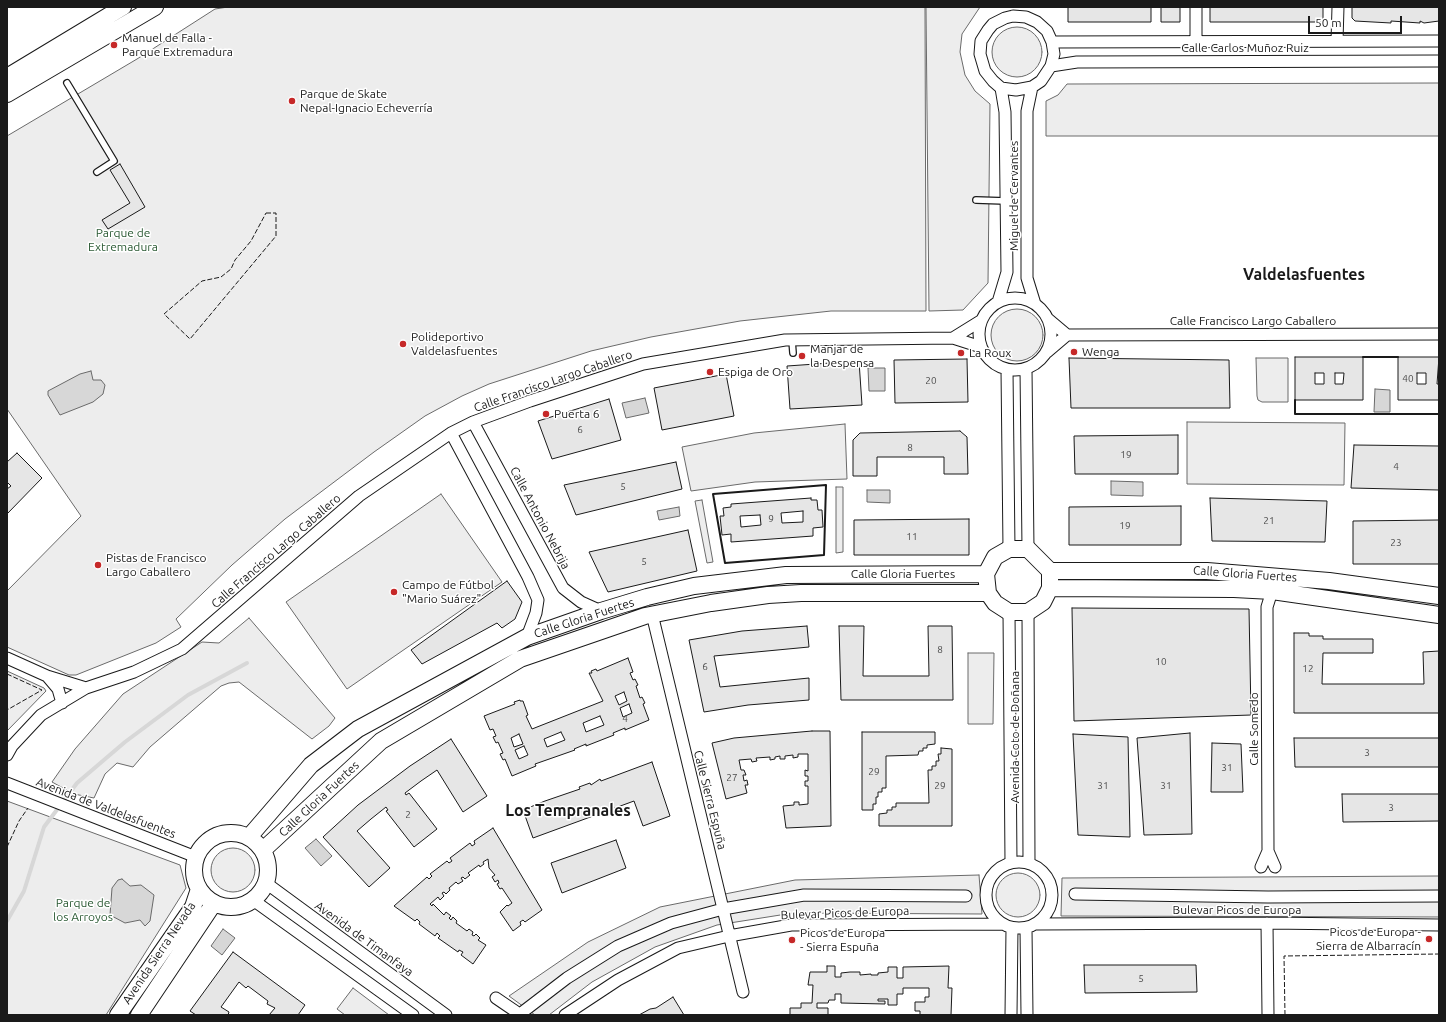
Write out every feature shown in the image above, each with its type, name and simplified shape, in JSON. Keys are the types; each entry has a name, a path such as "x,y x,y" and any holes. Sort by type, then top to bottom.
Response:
{"main road":[{"path":"7,77 123,7"},
{"path":"7,94 155,7"},
{"path":"1009,549 1028,549 1050,570 1050,588 1043,602 1028,612 1009,612 995,603 988,593 986,574 996,557 1009,549"},
{"name":"Calle Gloria Fuertes","path":"1050,570 1215,571 1329,581 1439,596"},
{"name":"Calle Gloria Fuertes","path":"249,837 310,765 358,729 528,637 601,611 694,586 786,575 986,574"},
{"name":"Calle Gloria Fuertes","path":"1050,588 1115,587 1265,591 1439,615"},
{"name":"Calle Gloria Fuertes","path":"263,850 381,741 520,659 652,614 711,603 768,595 835,592 988,593"},
{"path":"229,833 249,837 263,850 268,861 269,872 261,893 253,900 244,905 234,907 214,903 205,897 199,889 195,878 194,867 196,857 205,844 219,835 229,833"},
{"name":"Avenida Sierra Nevada","path":"118,1015 193,907 199,889"},
{"name":"Avenida Sierra Nevada","path":"139,1015 214,903"}],"street":[{"path":"1196,7 1196,41"},
{"path":"1337,41 1338,7"},
{"path":"1005,12 1013,16 1026,12 1047,31 1052,42 1054,54 1051,66 1046,75 1032,87 1016,90 1001,88 985,71 980,54 981,41 988,30 1005,12"},
{"name":"Calle Carlos Muñoz Ruiz","path":"1052,42 1439,41"},
{"name":"Calle Carlos Muñoz Ruiz","path":"1051,66 1082,62 1439,61"},
{"name":"Miguel de Cervantes","path":"1032,87 1027,111 1028,278 1035,304"},
{"name":"Miguel de Cervantes","path":"998,302 1007,272 1005,112 1001,88"},
{"path":"1018,298 1035,304 1048,319 1067,335 1047,352 1037,363 1026,369 1007,370 993,363 981,347 979,332 982,320 989,310 998,302 1018,298"},
{"path":"1047,352 1051,335 1048,319"},
{"path":"953,338 982,320"},
{"name":"Calle Francisco Largo Caballero","path":"1067,335 1439,334"},
{"name":"Calle Francisco Largo Caballero","path":"7,755 12,746 41,715 86,688 134,672 182,649 359,496 451,433 473,422 530,400 643,364 792,340 953,338 981,347"},
{"path":"1026,369 1028,549"},
{"path":"1007,370 1009,549"},
{"name":"Calle Antonio Nebrija","path":"473,422 563,588 581,602 601,611"},
{"path":"451,433 528,577 538,600 536,613 528,637"},
{"name":"Calle Somedo","path":"1261,867 1268,851 1267,607 1265,591"},
{"name":"Avenida Coto de Doñana","path":"1009,612 1010,863"},
{"name":"Avenida Coto de Doñana","path":"1028,612 1029,863"},
{"name":"Calle Sierra Espuña","path":"652,614 742,992"},
{"path":"7,658 47,676 86,688"},
{"path":"47,676 58,689 62,703"},
{"name":"Avenida de Valdelasfuentes","path":"7,783 196,857"},
{"path":"1268,851 1275,867"},
{"path":"1010,863 1029,863 1039,868 1050,881 1053,896 1048,912 1031,926 1007,926 989,909 987,885 1000,868 1010,863"},
{"name":"Avenida de Timanfaya","path":"266,883 446,1015"},
{"name":"Bulevar Picos de Europa","path":"1075,894 1268,897 1439,896"},
{"path":"496,998 520,1015 567,978 618,946 672,923 723,909 804,895 966,896"},
{"path":"253,900 413,1015"},
{"path":"1267,923 1268,1015"},
{"name":"Bulevar Picos de Europa","path":"1031,926 1267,923 1439,925"},
{"name":"Bulevar Picos de Europa","path":"565,1015 618,980 678,948 729,936 791,925 1007,926"},
{"path":"1007,926 1011,1015"},
{"path":"1028,1015 1031,926"}],"lane":[{"path":"67,83 114,162 98,172"},
{"path":"976,200 1006,201"},
{"path":"792,340 793,353"}],"shaded area":[{"name":"Polideportivo Valdelasfuentes","path":"228,7 925,7 926,311 831,311 740,321 651,337 591,351 489,384 462,396 425,416 374,452 285,519 232,565 176,619 181,627 156,643 76,675 69,675 7,647 7,591 81,516 7,409 7,136 137,59 215,9"},
{"path":"926,7 980,7 962,34 960,52 965,75 975,91 990,104 988,283 963,310 929,311"},
{"path":"1012,27 1022,27 1035,34 1042,47 1042,57 1035,70 1022,77 1012,77 1003,73 996,66 992,57 992,47 996,38 1003,31"},
{"path":"1439,83 1439,136 1046,136 1046,101 1058,95 1067,84"},
{"path":"1017,309 1027,311 1035,317 1041,325 1043,335 1041,345 1035,353 1027,359 1017,361 1007,359 999,353 993,345 991,335 993,325 999,317 1007,311"},
{"path":"1256,358 1288,358 1288,402 1262,402 1258,400"},
{"path":"868,368 885,368 885,391 869,391"},
{"path":"91,371 93,380 101,380 105,385 103,394 93,402 60,415 48,395 48,391 80,374"},
{"path":"1375,389 1390,390 1390,412 1374,412"},
{"path":"645,398 649,413 626,418 622,403"},
{"path":"1187,422 1345,423 1344,485 1187,484"},
{"path":"845,424 847,479 755,482 691,491 682,447 754,433"},
{"path":"1111,481 1143,482 1143,496 1111,495"},
{"path":"836,487 843,487 843,552 836,553"},
{"path":"867,490 890,490 890,503 867,502"},
{"name":"Campo de Fútbol \"Mario Suárez\"","path":"441,494 502,582 347,689 286,602"},
{"path":"702,500 713,562 707,563 695,501"},
{"path":"679,507 680,516 659,520 657,511"},
{"path":"249,618 335,718 329,726 312,739 239,682 229,683 221,686 150,747 133,767 117,763 105,774 94,798 74,794 52,782 75,749 123,694 202,642 219,643"},
{"path":"968,653 994,653 993,724 968,724"},
{"path":"7,671 44,688 46,691 7,731"},
{"name":"Parque de los Arroyos","path":"7,801 180,865 186,888 106,1015 7,1015"},
{"path":"316,839 332,856 321,866 305,848"},
{"path":"233,848 245,852 251,858 255,870 251,882 245,888 233,892 221,888 215,882 211,870 215,858 221,852"},
{"path":"1018,873 1030,877 1036,883 1040,895 1036,907 1030,913 1018,917 1006,913 1000,907 996,895 1000,883 1006,877"},
{"path":"979,875 982,914 793,913 717,925 655,947 592,982 549,1015 535,1015 509,996 588,942 660,907 795,880"},
{"path":"1439,876 1439,917 1061,916 1062,878"},
{"path":"122,879 130,886 141,885 154,895 150,921 145,926 140,920 125,923 110,915 112,888 118,880"},
{"path":"223,929 235,938 222,955 211,946"},
{"path":"353,988 389,1015 345,1015 337,1009"}],"building":[{"path":"1068,7 1151,7 1151,22 1068,22"},
{"path":"1161,7 1180,7 1180,22 1161,22"},
{"path":"1210,7 1323,7 1323,22 1210,22"},
{"path":"1352,7 1439,7 1439,21 1424,23 1420,21 1420,23 1391,21 1391,23 1355,21 1352,18"},
{"path":"120,164 145,207 108,229 102,220 130,203 110,170"},
{"path":"1295,357 1363,357 1363,400 1295,400","holes":["1315,373 1324,373 1324,384 1315,384","1335,373 1344,373 1343,384 1335,384"]},
{"path":"1398,357 1439,357 1437,384 1439,384 1439,400 1398,400","holes":["1417,373 1426,373 1426,384 1417,384"]},
{"path":"1069,358 1229,360 1230,408 1071,408"},
{"path":"967,359 968,402 895,403 894,360"},
{"path":"859,361 862,405 790,409 787,366"},
{"path":"726,374 734,416 662,430 654,388"},
{"path":"609,399 621,440 552,459 538,421"},
{"path":"960,431 967,437 968,474 944,474 944,457 877,457 877,476 853,476 853,440 860,433"},
{"path":"1178,435 1178,474 1075,474 1074,436"},
{"path":"1354,445 1439,446 1439,490 1351,488"},
{"path":"17,453 42,478 7,514 7,489 11,486 7,482 7,462"},
{"path":"676,462 682,489 576,515 564,485"},
{"path":"811,498 811,500 817,500 818,510 822,510 823,527 813,528 813,536 731,542 731,534 722,535 720,516 724,516 723,508 731,507 731,504","holes":["803,511 803,522 782,523 781,513","760,515 761,525 741,527 740,516"]},
{"path":"1210,498 1327,501 1325,542 1212,541"},
{"path":"1181,506 1181,545 1069,545 1069,507"},
{"path":"969,519 969,555 854,555 854,520"},
{"path":"1439,520 1439,564 1353,564 1353,521"},
{"path":"688,530 697,571 608,592 589,552"},
{"path":"507,581 522,602 515,619 502,628 497,623 422,664 411,650"},
{"path":"1072,608 1249,609 1251,715 1074,721"},
{"path":"807,626 809,647 714,656 720,687 809,678 809,700 748,705 704,712 689,640 742,631"},
{"path":"839,626 864,626 863,676 929,676 928,626 952,626 953,700 841,700"},
{"path":"1294,633 1309,633 1309,636 1323,636 1323,639 1373,639 1373,653 1323,653 1322,684 1424,684 1423,652 1439,651 1439,713 1294,713"},
{"path":"628,658 633,672 630,673 633,680 635,679 638,685 636,686 640,698 642,697 645,703 643,704 649,720 625,730 625,728 613,733 614,735 586,746 586,744 574,749 575,750 535,764 536,766 512,776 505,759 503,760 500,754 503,753 498,742 496,743 493,737 496,736 493,729 490,730 484,716 515,704 514,702 520,700 523,701 528,715 526,716 532,729 603,701 589,673 592,673 591,671 596,669 597,671","holes":["624,692 627,701 619,705 615,696","629,704 632,713 623,717 620,708","600,716 604,725 586,732 583,723","561,732 565,740 547,747 544,739","519,734 523,744 514,747 511,738","524,746 528,755 519,759 515,750"]},
{"path":"812,731 830,731 831,826 786,828 783,806 794,805 794,802 799,802 799,805 808,804 808,786 805,786 805,781 808,781 808,776 805,776 805,770 808,771 808,754 798,754 798,757 793,758 793,755 785,756 785,759 780,759 780,756 770,760 770,757 756,758 757,761 752,762 751,759 739,760 741,770 744,770 746,775 743,775 744,781 747,780 748,785 745,785 747,793 726,799 712,743 734,738"},
{"path":"862,732 935,732 935,744 927,745 927,748 923,748 923,751 919,751 918,755 886,756 886,788 882,788 882,792 878,792 876,804 873,804 873,810 862,810"},
{"path":"1190,733 1192,834 1144,835 1137,738"},
{"path":"1073,734 1128,737 1130,837 1078,835"},
{"path":"1294,738 1439,738 1439,767 1295,767"},
{"path":"451,739 487,796 463,812 437,770 421,781 405,793 406,795 409,793 437,829 414,847 386,811 388,810 386,807 357,831 390,868 369,887 323,837 358,805 410,766"},
{"path":"1212,743 1241,744 1243,792 1211,792"},
{"path":"941,748 952,749 952,826 879,826 879,814 887,813 887,810 892,810 892,807 896,807 896,803 929,803 928,770 932,770 932,766 936,766 936,761 939,761 938,754 941,754"},
{"path":"652,762 670,816 643,826 634,801 533,838 523,810 580,789 579,787 590,783 591,785 600,779 601,781"},
{"path":"1342,794 1439,794 1439,821 1343,822"},
{"path":"493,828 542,910 525,922 523,920 520,922 521,925 513,931 500,912 507,905 508,906 512,903 502,888 500,889 497,884 499,883 498,880 495,882 492,877 495,875 489,868 488,859 483,862 484,864 480,867 479,865 468,873 470,875 465,879 463,877 461,878 463,881 458,884 456,882 449,888 450,890 446,894 444,892 442,893 444,896 440,900 438,897 430,904 432,906 433,904 444,915 446,912 451,916 449,918 451,920 453,917 457,921 456,923 467,931 469,929 473,932 472,935 474,936 476,934 480,938 478,940 486,945 473,964 461,955 463,952 459,950 458,952 438,938 440,936 437,933 435,936 419,924 420,922 417,919 415,921 394,906 427,877 429,879 432,876 430,874 447,861 449,863 452,861 450,858 470,843 472,846 475,844 474,841"},
{"path":"616,840 626,868 562,893 551,863"},
{"path":"233,952 305,1005 298,1015 269,1015 275,1008 267,1004 268,1001 248,986 246,988 239,982 221,1007 229,1012 228,1015 196,1015 190,1011"},
{"path":"1084,965 1196,965 1197,992 1085,993"},
{"path":"827,966 835,966 835,977 841,977 841,973 850,972 860,972 860,975 878,975 878,973 888,972 888,967 897,967 897,978 903,978 903,967 949,966 948,988 952,988 951,1015 920,1015 920,1011 915,1011 915,1002 925,1002 925,997 929,997 929,988 903,988 903,994 897,994 897,1005 888,1005 888,999 878,999 878,1001 885,1001 885,1004 841,1003 841,994 835,994 835,1000 829,1000 828,1003 817,1003 817,1008 828,1008 828,1015 790,1015 790,1008 801,1008 801,1003 812,1003 813,985 808,985 810,972 827,972"},
{"path":"673,997 684,1015 639,1015 650,1009 656,1008"}],"waterway":[{"path":"7,921 24,891 44,827 77,783 125,742 188,695 247,663"}],"fence":[{"path":"266,213 276,213 276,236 190,339 164,314 202,281 221,277 231,269 235,260 251,241 266,213"},
{"path":"7,674 42,690 7,710"},
{"path":"7,847 19,821 28,808"},
{"path":"1285,1015 1284,956 1439,954"}],"wall":[{"path":"1363,357 1398,357"},
{"path":"1295,400 1295,414 1439,414"},
{"path":"826,485 824,555 725,563 713,494 826,485"}],"place":[{"name":"Manuel de Falla - Parque Extremadura","path":"114,45"},
{"name":"Parque de Skate Nepal-Ignacio Echeverría","path":"292,101"},
{"name":"Polideportivo Valdelasfuentes","path":"403,344"},
{"name":"Wenga","path":"1074,352"},
{"name":"La Roux","path":"961,353"},
{"name":"Manjar de la Despensa","path":"802,356"},
{"name":"Espiga de Oro","path":"710,372"},
{"name":"Puerta 6","path":"546,414"},
{"name":"Pistas de Francisco Largo Caballero","path":"98,565"},
{"name":"Campo de Fútbol \"Mario Suárez\"","path":"394,592"},
{"name":"Picos de Europa - Sierra de Albarracín","path":"1429,939"},
{"name":"Picos de Europa - Sierra Espuña","path":"792,940"}],"district":[{"name":"Valdelasfuentes","path":"1304,275"},
{"name":"Los Tempranales","path":"568,811"}],"park label":[{"name":"Parque de Extremadura","path":"123,240"}]}
